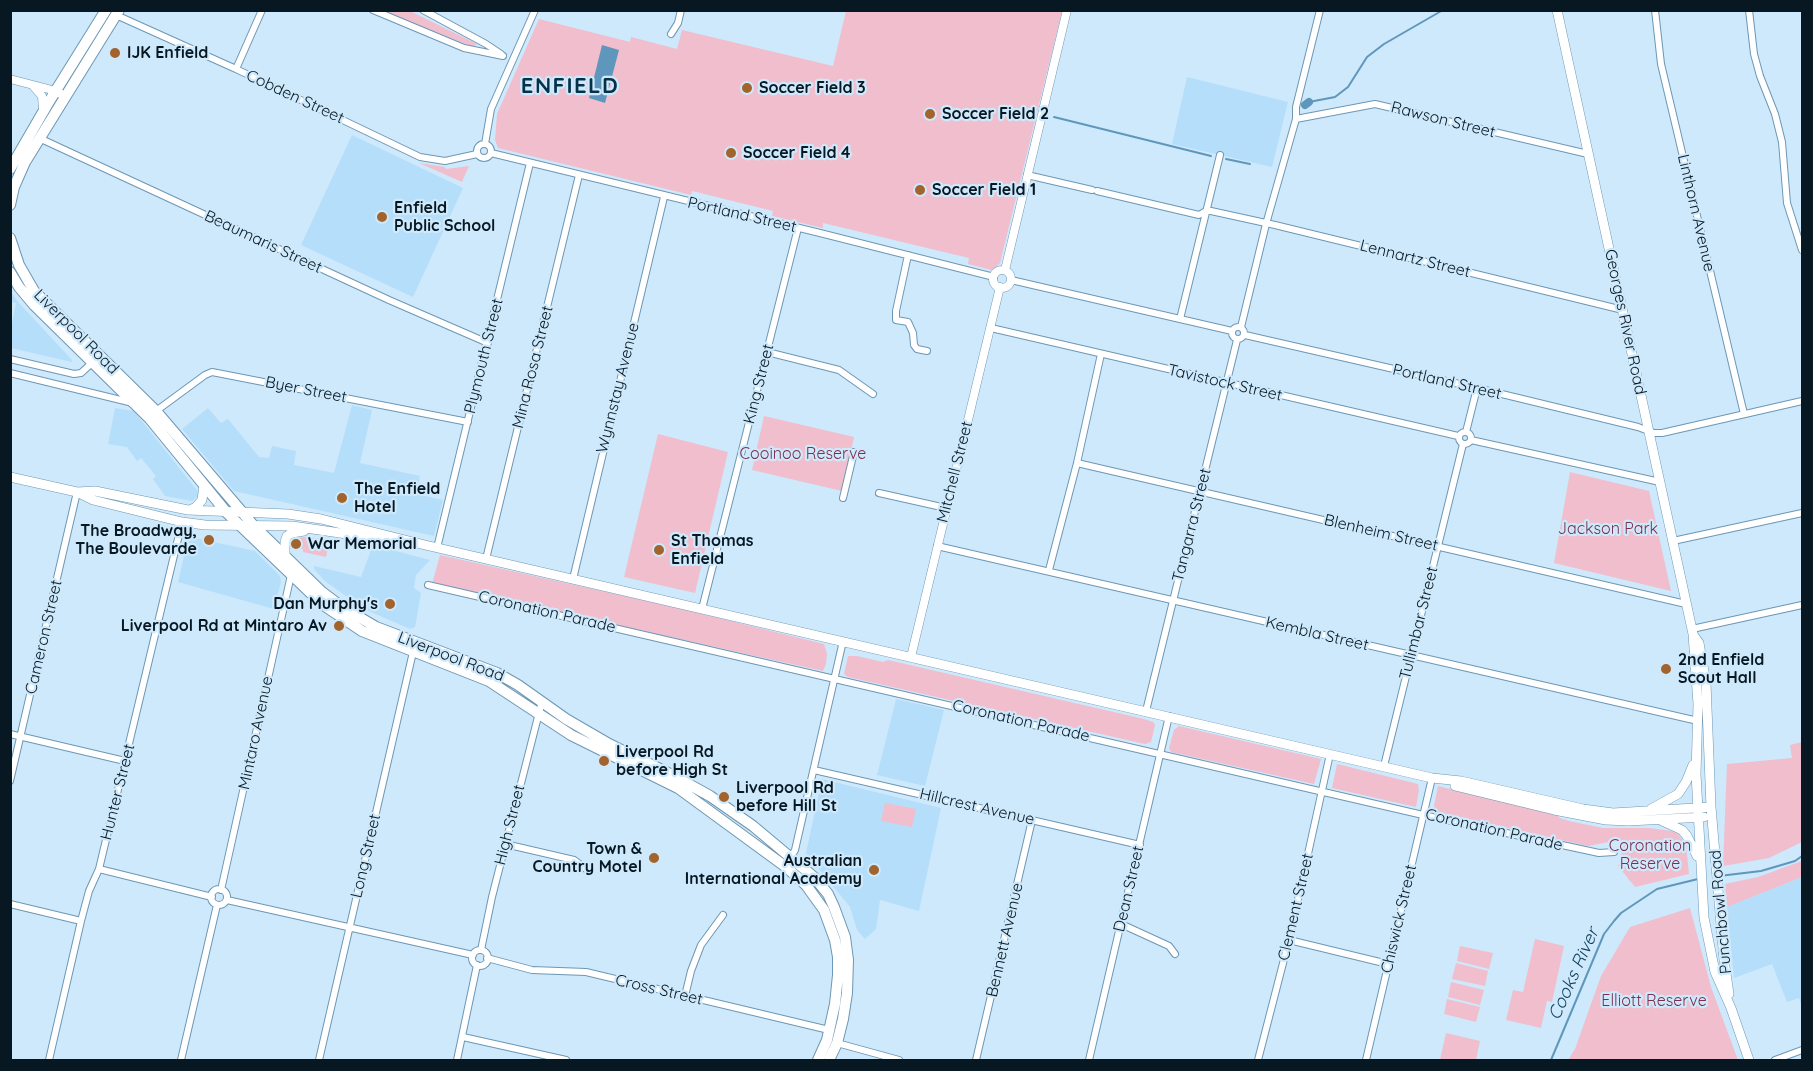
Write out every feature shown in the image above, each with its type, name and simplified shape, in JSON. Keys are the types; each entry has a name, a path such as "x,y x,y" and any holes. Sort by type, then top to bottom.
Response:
{"highway":[{"path":"10,206 19,174 61,94 114,12"},
{"path":"10,168 43,111 61,94"},
{"name":"Liverpool Road","path":"10,238 19,266 34,291 156,411 253,525 322,592 361,620 396,637 484,667 510,680 566,719 609,744 710,796 792,856 815,878 828,894 844,937 848,960 847,993 837,1043 829,1060"},
{"name":"Liverpool Road","path":"10,272 34,305 136,403 227,513 322,604 352,626 413,652 478,675 500,687 592,746 684,792 786,867 815,897 824,910 835,939 838,975 829,1030 818,1060"}],"main road":[{"name":"Georges River Road","path":"1557,10 1693,631 1698,721 1698,817"},
{"path":"10,477 77,492"},
{"path":"188,510 196,507 202,500 204,485"},
{"name":"Coronation Parade","path":"77,492 95,491 188,510 288,514 321,519 437,548 1384,766 1461,788 1590,818 1617,821 1698,817 1712,812"},
{"name":"Coronation Parade","path":"77,492 93,500 182,522 205,525 292,526 423,544"},
{"path":"285,557 287,536 292,533 316,530"},
{"name":"Georges River Road","path":"1693,631 1699,643 1706,683 1712,812"},
{"path":"1643,812 1671,800 1678,794 1691,772 1697,752"},
{"name":"Coronation Parade","path":"1432,778 1461,782 1583,809 1613,813 1643,812 1698,817"},
{"name":"Punchbowl Road","path":"1712,812 1724,960 1731,1008"},
{"name":"Punchbowl Road","path":"1698,817 1701,888 1706,934 1715,972 1731,1008 1749,1060"},
{"path":"1657,819 1682,830 1700,864"}],"street":[{"path":"236,69 262,10"},
{"path":"373,10 464,48 503,56"},
{"path":"423,10 513,61"},
{"path":"485,144 491,109 535,10"},
{"path":"671,34 678,23 681,10"},
{"path":"1005,270 1067,10"},
{"path":"1232,331 1237,340 1242,339 1245,335 1241,327 1266,224 1296,119 1296,107 1320,10"},
{"name":"Linthorn Avenue","path":"1655,10 1661,64 1744,414"},
{"path":"1749,10 1754,54 1775,114 1782,142 1787,203 1803,250"},
{"name":"Cobden Street","path":"114,12 428,160 445,161 477,154"},
{"path":"10,79 61,94"},
{"path":"29,84 40,92 43,111"},
{"name":"Rawson Street","path":"1296,119 1375,104 1588,154"},
{"name":"Beaumaris Street","path":"39,138 369,291 488,343"},
{"path":"485,144 490,147 491,153 484,158 477,154 478,146 485,144"},
{"name":"Portland Street","path":"491,153 994,278"},
{"path":"1180,319 1221,155"},
{"name":"Plymouth Street","path":"437,548 530,164"},
{"name":"Mina Rosa Street","path":"486,559 579,175"},
{"name":"Lennartz Street","path":"1027,175 1199,215 1206,211 1266,224 1623,310"},
{"name":"Wynnstay Avenue","path":"573,579 664,197"},
{"name":"King Street","path":"702,609 798,228"},
{"path":"908,255 896,320 908,322 913,333 914,345 917,349 927,351"},
{"path":"1005,270 1011,274 1008,285 1000,287 996,285 994,278 998,271 1005,270"},
{"path":"1011,280 1232,331"},
{"name":"Mitchell Street","path":"910,657 1000,287"},
{"path":"1232,331 1236,327 1241,327"},
{"name":"Tavistock Street","path":"991,328 1458,436"},
{"name":"Portland Street","path":"1245,335 1477,388 1660,434 1803,401"},
{"name":"Tangarra Street","path":"1146,711 1237,340"},
{"path":"766,352 839,370 873,394"},
{"path":"1049,570 1077,463 1101,354"},
{"path":"10,359 74,374 81,373 93,362"},
{"name":"Byer Street","path":"156,411 212,372 468,422"},
{"path":"10,373 136,403"},
{"path":"1466,432 1477,388"},
{"path":"1466,432 1458,436 1460,442 1469,443 1471,440"},
{"path":"1466,432 1470,434 1471,440"},
{"path":"1471,440 1660,483"},
{"name":"Tullimbar Street","path":"1384,766 1463,444"},
{"path":"843,498 854,452"},
{"name":"Blenheim Street","path":"1077,463 1686,604"},
{"name":"Cameron Street","path":"10,781 77,492"},
{"path":"879,493 946,508"},
{"path":"1673,542 1803,513"},
{"name":"Hunter Street","path":"49,1060 81,921 89,891 99,870 182,522"},
{"name":"Kembla Street","path":"937,546 1698,721"},
{"name":"Mintaro Avenue","path":"221,890 291,575"},
{"name":"Coronation Parade","path":"428,585 1599,854 1614,852"},
{"path":"1693,631 1803,605"},
{"path":"786,867 795,850 843,641"},
{"name":"Long Street","path":"319,1060 413,652"},
{"name":"High Street","path":"481,950 505,844 542,701"},
{"name":"Dean Street","path":"1089,1060 1169,716"},
{"path":"10,734 125,761"},
{"name":"Clement Street","path":"1258,1060 1289,940 1330,754"},
{"name":"Hillcrest Avenue","path":"814,770 1140,845"},
{"name":"Chiswick Street","path":"1366,1060 1432,778"},
{"name":"Bennett Avenue","path":"976,1060 1032,820"},
{"path":"505,844 574,860 590,872"},
{"path":"99,870 212,897"},
{"path":"212,897 216,891 221,890 227,895 227,900"},
{"path":"212,897 213,902 217,905"},
{"path":"227,900 472,955"},
{"path":"217,905 224,904 227,900"},
{"path":"10,904 81,921"},
{"path":"181,1060 217,905"},
{"path":"685,996 695,958 701,945 723,915"},
{"path":"1121,924 1169,946 1175,954"},
{"path":"1289,940 1388,964"},
{"path":"472,955 481,950 486,953 487,958 484,964 477,965"},
{"path":"472,955 473,962 477,965"},
{"name":"Cross Street","path":"487,958 539,971 585,972 829,1030"},
{"path":"458,1060 477,965"},
{"path":"463,1037 566,1060"},
{"path":"837,1043 899,1060"},
{"path":"1775,1060 1803,1050"}],"shaded area":[{"path":"602,45 619,50 605,103 589,98"},
{"path":"1187,77 1288,102 1272,167 1172,144"},
{"name":"Enfield Public School","path":"352,135 463,188 413,297 301,245"},
{"path":"10,291 72,362 11,348 11,329 16,303 11,302"},
{"path":"352,405 372,410 360,463 420,476 416,494 443,500 434,536 234,491 182,429 208,408 221,423 228,419 259,457 269,458 272,446 296,451 294,465 334,473"},
{"path":"115,408 134,411 200,494 192,501 165,496 153,479 156,476 141,458 137,461 127,447 108,444"},
{"path":"191,537 255,551 280,576 281,582 274,609 178,582 188,539"},
{"path":"373,545 430,560 416,575 414,588 421,593 415,627 410,629 364,609 325,581 314,569 314,566 361,577"},
{"path":"896,699 944,710 925,786 877,775"},
{"name":"Australian International Academy","path":"822,779 941,808 919,911 880,900 876,929 865,939 857,930 850,907 806,853"},
{"path":"1802,877 1802,1007 1799,998 1787,1002 1772,964 1734,978 1727,907"}],"green space":[{"path":"383,11 410,11 477,44 473,47"},
{"path":"846,11 1062,11 1000,263 992,270 968,264 969,258 823,223 823,228 772,216 773,211 692,191 691,195 498,148 495,140 497,114 539,19 630,42 631,37 677,49 682,30 833,66"},
{"path":"419,163 446,169 469,166 462,182"},
{"name":"Cooinoo Reserve","path":"764,416 854,437 842,491 752,470"},
{"path":"658,434 728,452 695,593 624,577"},
{"name":"Jackson Park","path":"1570,472 1649,491 1671,591 1554,563"},
{"path":"304,537 330,539 326,557 303,552 303,549 294,547 291,540"},
{"path":"440,555 678,608 824,644 827,654 826,664 823,671 432,584"},
{"path":"848,656 883,662 888,660 1144,719 1155,725 1151,742 1145,744 848,677 844,674"},
{"path":"1179,726 1321,759 1314,784 1171,752 1169,748 1174,730"},
{"path":"1802,742 1802,842 1769,858 1723,866 1727,764 1792,758 1790,745"},
{"path":"1337,764 1418,784 1416,807 1332,788"},
{"name":"Coronation Reserve","path":"1438,786 1603,828 1649,828 1672,831 1678,834 1686,844 1689,874 1635,887 1618,866 1624,844 1614,841 1588,846 1433,811"},
{"path":"885,803 916,809 912,827 881,821"},
{"path":"1802,861 1802,877 1727,907 1725,884 1758,877"},
{"name":"Elliott Reserve","path":"1690,908 1711,987 1738,1060 1568,1060 1575,1049 1601,976 1630,927"},
{"path":"1535,939 1564,946 1552,1002 1547,1001 1541,1028 1506,1020 1513,990 1523,992"},
{"path":"1460,946 1493,953 1489,969 1457,961"},
{"path":"1456,963 1488,971 1485,986 1452,979"},
{"path":"1451,982 1484,990 1480,1005 1448,997"},
{"path":"1447,999 1480,1007 1476,1022 1444,1014"},
{"path":"1446,1033 1480,1041 1476,1060 1440,1060"}],"waterway":[{"path":"1309,102 1335,97 1348,87 1367,57 1384,44 1443,10"},
{"path":"1305,105 1309,102"},
{"path":"1054,117 1211,156"},
{"path":"1226,159 1250,164"},
{"name":"Cooks River","path":"1719,876 1761,871 1795,861 1802,856"},
{"name":"Cooks River","path":"1551,1060 1604,934 1614,921 1621,913 1657,889 1698,879"}],"place":[{"name":"IJK Enfield","path":"115,53"},
{"name":"Soccer Field 3","path":"747,88"},
{"name":"Soccer Field 2","path":"930,114"},
{"name":"Soccer Field 4","path":"731,153"},
{"name":"Soccer Field 1","path":"920,190"},
{"name":"Enfield Public School","path":"382,217"},
{"name":"The Enfield Hotel","path":"342,498"},
{"name":"The Broadway, The Boulevarde","path":"209,540"},
{"name":"War Memorial","path":"296,544"},
{"name":"St Thomas Enfield","path":"659,550"},
{"name":"Dan Murphy's","path":"390,604"},
{"name":"Liverpool Rd at Mintaro Av","path":"339,626"},
{"name":"2nd Enfield Scout Hall","path":"1666,669"},
{"name":"Liverpool Rd before High St","path":"604,761"},
{"name":"Liverpool Rd before Hill St","path":"724,797"},
{"name":"Town & Country Motel","path":"654,858"},
{"name":"Australian International Academy","path":"874,870"}],"district":[{"name":"ENFIELD","path":"570,86"}]}
